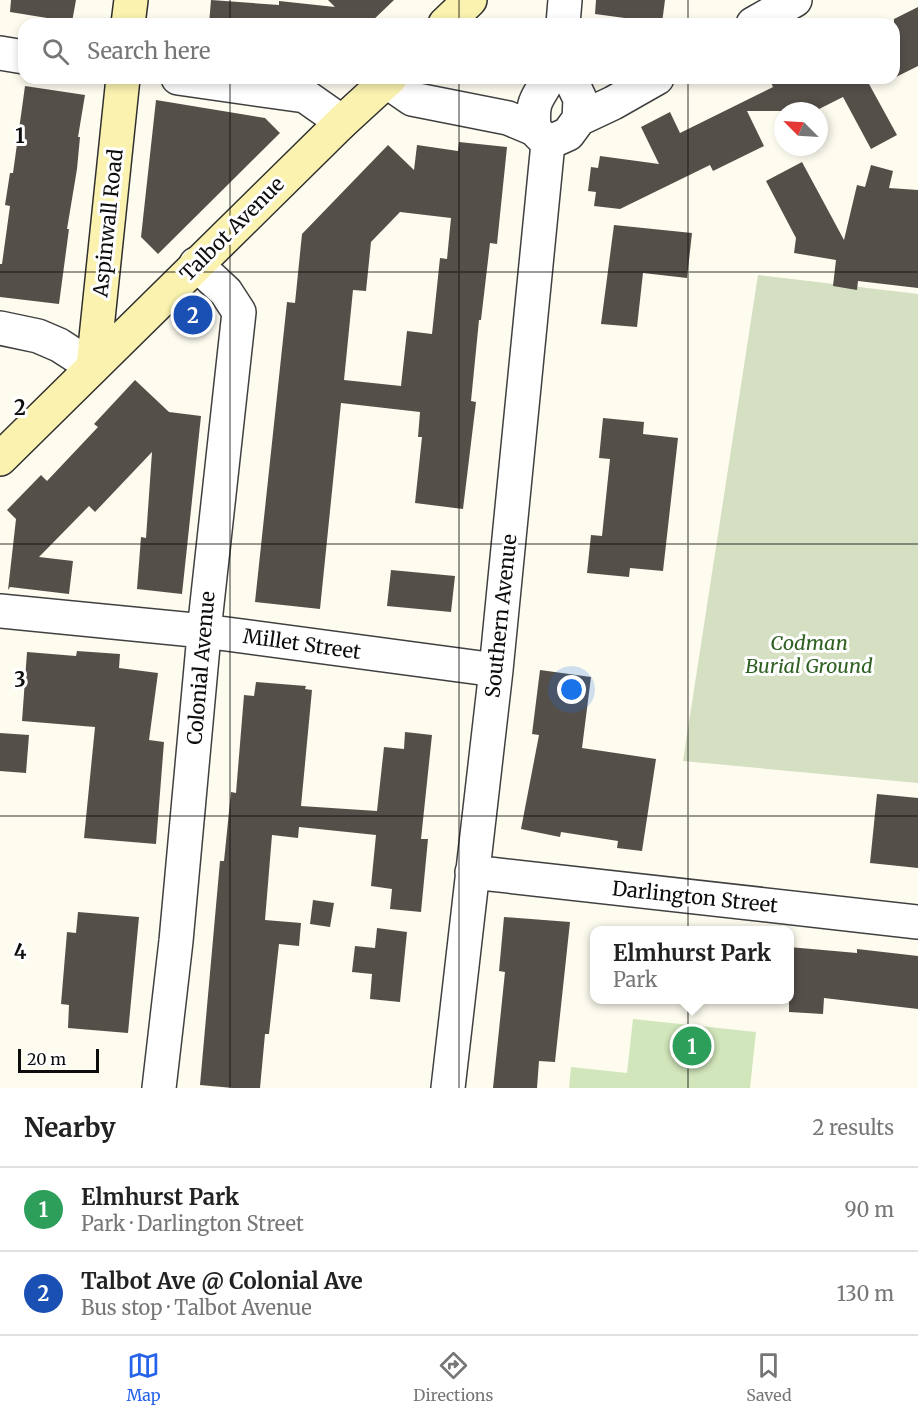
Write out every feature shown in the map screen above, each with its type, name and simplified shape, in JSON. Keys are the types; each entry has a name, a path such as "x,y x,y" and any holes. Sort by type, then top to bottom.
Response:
{"main road":[{"path":"129,18 131,0"},
{"path":"451,18 470,0"},
{"name":"Aspinwall Road","path":"93,367 122,84"},
{"name":"Talbot Avenue","path":"0,459 196,264 384,84"}],"street":[{"path":"564,18 565,0"},
{"path":"764,18 795,0"},
{"path":"0,54 18,56"},
{"path":"220,84 305,96 342,122"},
{"path":"393,84 412,99 508,118 541,136 568,134 579,119 646,84"},
{"name":"Southern Avenue","path":"448,1088 496,669 541,136 533,110 538,94 545,84"},
{"path":"573,84 580,99 579,119"},
{"name":"Colonial Avenue","path":"159,1088 177,929 204,631 239,312 226,292 196,264"},
{"path":"0,328 38,336 59,345 93,367"},
{"name":"Millet Street","path":"0,611 204,631 496,669"},
{"name":"Darlington Street","path":"472,872 918,922"}],"green space":[{"name":"Codman Burial Ground","path":"758,275 918,294 918,783 683,761"},
{"path":"633,1019 756,1032 750,1088 569,1088 571,1067 627,1073"}],"building":[{"path":"11,0 76,0 73,18 47,18 10,12"},
{"path":"211,0 279,5 279,1 335,7 328,0 394,0 375,18 210,18"},
{"path":"596,0 665,0 663,18 625,18 595,14"},
{"path":"918,7 918,66 900,75 900,18 896,18"},
{"path":"772,84 869,84 897,135 871,149 843,97 828,104 828,102 774,102 774,111 747,111 764,146 713,171 710,165 620,209 594,206 596,192 588,191 591,167 598,168 600,156 659,164 641,127 670,112 680,133 773,87"},
{"path":"25,86 85,95 59,304 0,297 0,264 2,264 10,206 5,205 10,173 13,173"},
{"path":"156,100 265,118 280,133 158,254 141,237"},
{"path":"459,142 507,147 497,244 490,243 481,320 479,320 471,401 476,402 463,509 415,503 422,437 418,437 420,412 341,403 320,609 255,602 287,302 295,303 302,234 388,145 414,170 417,145 458,151","holes":["400,212 451,218 447,259 440,258 432,334 407,331 401,386 344,380 353,290 366,291 371,242"]},
{"path":"802,162 844,240 857,185 865,187 871,165 893,171 889,188 918,190 918,288 858,281 857,290 833,286 836,260 794,253 796,238 766,181"},
{"path":"614,225 692,233 687,278 643,273 637,327 601,324"},
{"path":"135,380 169,412 201,416 182,594 137,589 141,537 146,538 152,452 95,512 89,506 39,557 73,561 69,594 10,587 8,590 16,519 7,510 41,475 47,481 98,427 94,424"},
{"path":"603,418 644,422 643,434 678,438 663,571 630,568 629,577 587,573 591,535 602,536 610,459 599,458"},
{"path":"391,570 455,576 451,612 387,606"},
{"path":"77,651 120,654 119,668 158,673 149,740 164,742 156,844 84,838 95,727 22,721 27,652 76,656"},
{"path":"540,670 591,677 582,748 656,759 642,851 617,848 618,841 561,832 560,837 521,829 539,735 532,734"},
{"path":"256,682 306,686 305,689 312,690 301,806 377,811 384,747 404,749 405,732 432,735 421,839 428,839 421,912 390,909 392,889 371,886 376,835 299,827 298,838 272,835 265,920 301,923 299,946 279,944 269,1034 265,1034 260,1088 200,1085 220,861 224,861 231,792 236,793 244,695 254,696"},
{"path":"0,733 29,735 26,773 0,771"},
{"path":"877,794 918,798 918,868 870,863"},
{"path":"313,900 334,903 330,927 310,924"},
{"path":"78,912 139,917 128,1033 68,1028 69,1005 61,1004 67,932 76,933"},
{"path":"504,917 570,922 555,1062 539,1061 537,1088 493,1088 505,972 499,971"},
{"path":"377,928 407,932 400,1002 370,999 372,974 352,972 355,946 375,948"},
{"path":"794,947 857,953 857,949 918,956 918,1009 824,998 823,1014 789,1012 789,1004 794,1004"}],"place":[{"name":"Talbot Ave @ Colonial Ave","path":"193,315"},
{"name":"Elmhurst Park","path":"692,1046"}]}
